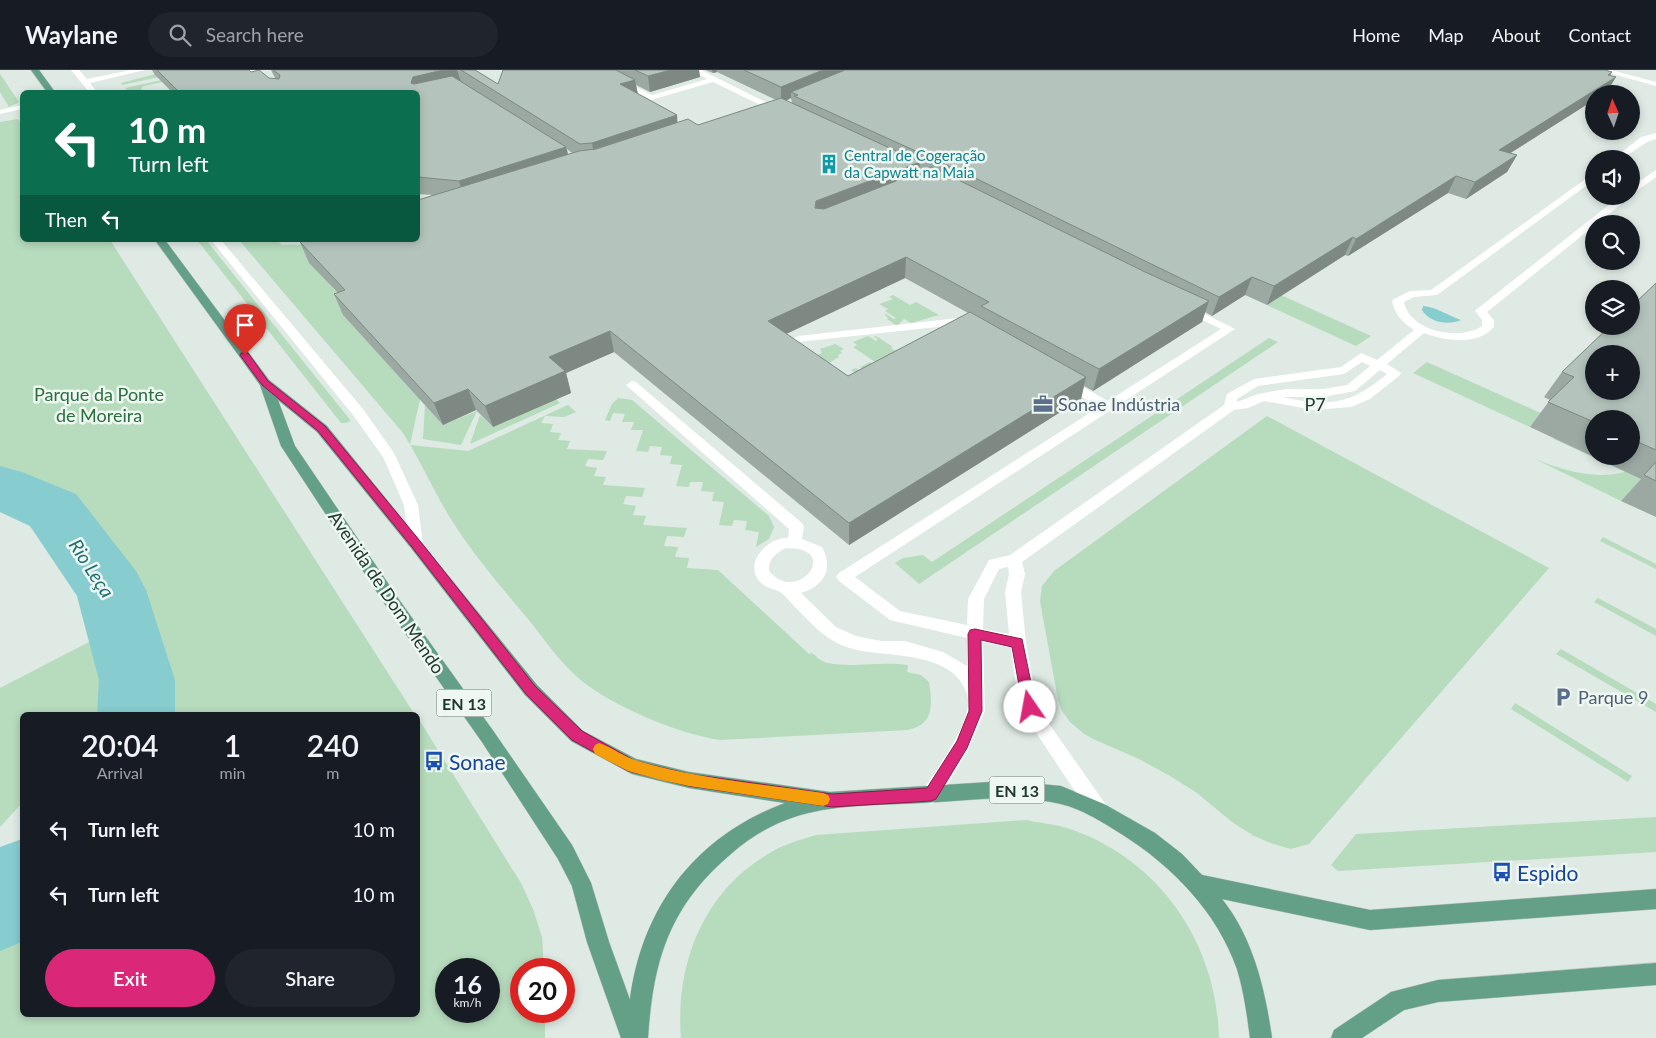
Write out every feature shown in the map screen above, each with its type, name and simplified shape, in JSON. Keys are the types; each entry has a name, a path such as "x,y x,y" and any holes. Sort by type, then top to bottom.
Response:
{"main road":[{"path":"35,70 50,90"},
{"name":"Avenida de Dom Mendo","path":"161,242 265,383 322,429 531,690 577,736 632,766 689,780 832,801"},
{"name":"Avenida de Dom Mendo","path":"265,383 288,446 394,605 488,737 565,852 581,883 598,942 632,1038"},
{"name":"EN 13","path":"637,1038 642,984 662,926 676,898 694,874 747,829 795,808 832,801 1025,789 1062,796 1099,810 1134,830 1168,854 1200,884 1227,922 1246,967 1253,988 1261,1038"},
{"path":"1200,884 1370,920 1656,899"},
{"path":"1342,1038 1399,1000 1438,991 1656,974"}],"lane":[{"path":"76,70 91,90"},
{"path":"85,82 141,70"},
{"path":"253,70 278,90"},
{"path":"597,70 651,98 714,79"},
{"path":"695,70 794,118"},
{"path":"1602,70 1656,84"},
{"path":"770,108 792,105"},
{"path":"0,112 20,107"},
{"path":"1629,150 1644,139 1656,136"},
{"path":"1640,185 1656,172"},
{"path":"1585,182 1433,292 1411,293 1403,296 1398,301 1397,307 1400,314 1422,329 1449,336 1463,338 1484,332 1488,327 1488,320 1481,311 1615,205"},
{"path":"218,242 358,412 389,456 411,506 416,544"},
{"path":"844,577 1229,329 1178,305"},
{"path":"798,339 958,321 983,335"},
{"path":"931,795 962,744 976,711 976,599 994,564 1014,560 1230,406 1244,405 1262,397 1286,393 1323,393 1351,388 1422,329"},
{"path":"1230,406 1230,397 1254,383 1344,370 1361,357 1379,366"},
{"name":"P7","path":"1262,397 1293,404 1350,403 1367,396 1395,373 1379,366"},
{"path":"1058,378 1108,407"},
{"path":"632,385 797,527 794,542"},
{"path":"794,542 804,544 818,554 822,561 822,568 819,575 805,586 785,587 776,585 763,574 761,567 762,559 767,552 774,547 794,542"},
{"path":"1014,560 1017,574 1013,592 1018,643 1026,692 1036,719 1099,810"},
{"path":"822,568 844,577 896,616 1018,643"},
{"path":"785,587 830,632 854,642 882,648 905,648 943,659 962,671 976,694"}],"green space":[{"path":"171,70 201,70 185,77 144,86 141,88 142,90 127,90 125,88 185,75 182,72 122,85 121,83"},
{"path":"0,74 19,102 9,107 0,92"},
{"name":"Parque da Ponte de Moreira","path":"17,119 20,121 20,242 111,242 413,712 159,712 166,678 152,639 59,495 0,470 0,122"},
{"path":"199,242 208,242 351,421 341,423"},
{"path":"241,242 279,242 282,245 320,244 326,257 310,263 354,311 344,316 420,399 410,445 403,433"},
{"path":"893,295 910,305 916,302 939,315 911,323 904,319 897,326 887,319 885,315 896,318 885,311 888,309 879,304 893,299 889,297"},
{"path":"1281,295 1371,336 1356,346 1267,305"},
{"path":"868,336 876,341 878,339 874,337 876,336 893,347 891,348 937,377 860,376 851,370 856,368 861,371 860,367 870,362 873,364 875,362 853,347 857,345 853,342"},
{"path":"1269,338 1278,342 919,584 895,563 903,558 923,555 932,562"},
{"path":"835,344 844,349 840,351 842,353 838,355 839,357 829,363 818,355 822,353 820,349"},
{"path":"1427,362 1543,414 1530,427 1413,373"},
{"path":"618,398 632,400 769,516 774,527 769,539 756,547 759,532 745,530 747,521 734,520 732,526 719,525 724,502 712,501 714,492 701,491 703,482 690,482 689,487 676,486 682,465 670,464 672,456 660,455 662,447 650,446 648,452 636,451 643,430 631,430 634,422 622,422 625,414 613,413 610,421 605,420 612,404"},
{"path":"556,399 560,403 470,444 480,415 493,427"},
{"path":"1613,400 1633,400 1635,410 1598,410"},
{"path":"425,405 443,425 477,411 461,445 423,439"},
{"path":"568,405 576,412 564,417 545,416 541,423 553,424 550,432 561,433 558,440 570,441 567,449 607,451 603,460 588,459 585,466 597,468 594,476 606,477 603,485 645,488 642,497 626,496 623,504 636,506 633,515 646,516 643,525 687,528 684,537 667,536 664,546 678,547 675,557 689,558 687,568 718,570 809,654 812,653 824,662 848,665 908,665 907,672 921,675 929,682 931,706 927,718 923,723 907,730 720,740 667,726 629,710 595,691 555,654 468,544 449,516 410,445 468,451"},
{"path":"1267,416 1549,568 1309,844 1291,849 1254,836 1232,822 1197,793 1170,776 1139,759 1093,739 1070,722 1062,711 1058,700 1040,601 1042,586 1054,571"},
{"path":"1585,419 1585,453 1554,439"},
{"path":"1640,430 1656,500 1632,489 1621,501 1533,458 1566,470 1590,474 1601,475 1625,472 1610,465 1640,465"},
{"path":"1603,537 1656,564 1656,569 1600,541"},
{"path":"1598,598 1656,629 1656,636 1594,602"},
{"path":"89,642 103,678 106,696 103,712 20,712 20,805 0,827 0,688"},
{"path":"1561,649 1656,704 1656,712 1556,654"},
{"path":"1515,703 1632,776 1628,782 1511,709"},
{"path":"420,721 521,883 533,909 542,937 543,958 510,958 510,1023 545,1023 545,1038 0,1038 0,937 20,916 20,1017 420,1017"},
{"path":"1656,817 1656,852 1338,871 1331,865 1356,834"},
{"path":"1026,820 1057,825 1100,842 1129,860 1155,883 1177,909 1194,938 1207,969 1216,1003 1219,1038 681,1038 680,1011 683,984 689,957 698,932 711,909 727,888 747,869 770,853 786,845 816,835"}],"water":[{"path":"1423,306 1461,320 1450,323 1439,322 1425,314 1422,310"}],"building":[{"path":"157,70 249,70 251,72 259,70 269,78 279,79 280,75 273,70 443,70 413,77 411,83 452,76 566,147 459,181 420,177 420,90 177,90"},
{"path":"461,70 475,70 498,84 503,70 616,70 635,80 620,84 677,115 592,143 580,144"},
{"path":"635,70 671,70 648,76"},
{"path":"744,70 823,70 781,87"},
{"path":"845,70 1605,70 1612,72 1608,75 1616,77 1603,85 1585,85 1585,96 1499,150 1517,155 1475,182 1456,176 1356,239 1353,237 1274,286 1252,277 1219,297 971,176 794,96 798,95 791,92"},
{"path":"781,98 920,162 816,201 815,208 824,209 932,167 1145,272 1209,301 1099,369 981,306 989,302 906,257 768,321 848,376 970,312 1086,377 849,523 610,331 549,357 565,371 485,406 468,389 434,403 334,294 345,290 300,242 420,242 420,199 579,151 596,149 688,119 698,125"},
{"path":"1656,283 1656,450 1640,443 1640,410 1585,410 1585,418 1548,402 1574,377 1562,372 1585,350 1585,400 1640,400 1640,345 1590,345 1601,335 1640,335 1640,298"},
{"path":"1656,462 1656,481 1644,475"}],"waterway":[{"name":"Rio Leça","path":"0,487 53,510 111,590 137,680 136,712"},
{"name":"Rio Leça","path":"0,905 20,885"}],"slow traffic":[{"path":"599,749 632,766 661,774 689,780 823,799"}],"place":[{"name":"Central de Cogeração da Capwatt na Maia","path":"829,164"},
{"name":"Sonae Indústria","path":"1043,404"},
{"name":"Parque 9","path":"1563,697"},
{"name":"Sonae","path":"434,761"},
{"name":"Espido","path":"1502,872"}],"route":[{"path":"245,355 265,383 322,429 531,690 577,736 632,766 689,780 832,801 931,795 962,744 976,711 975,634 1018,643 1030,707"}]}
